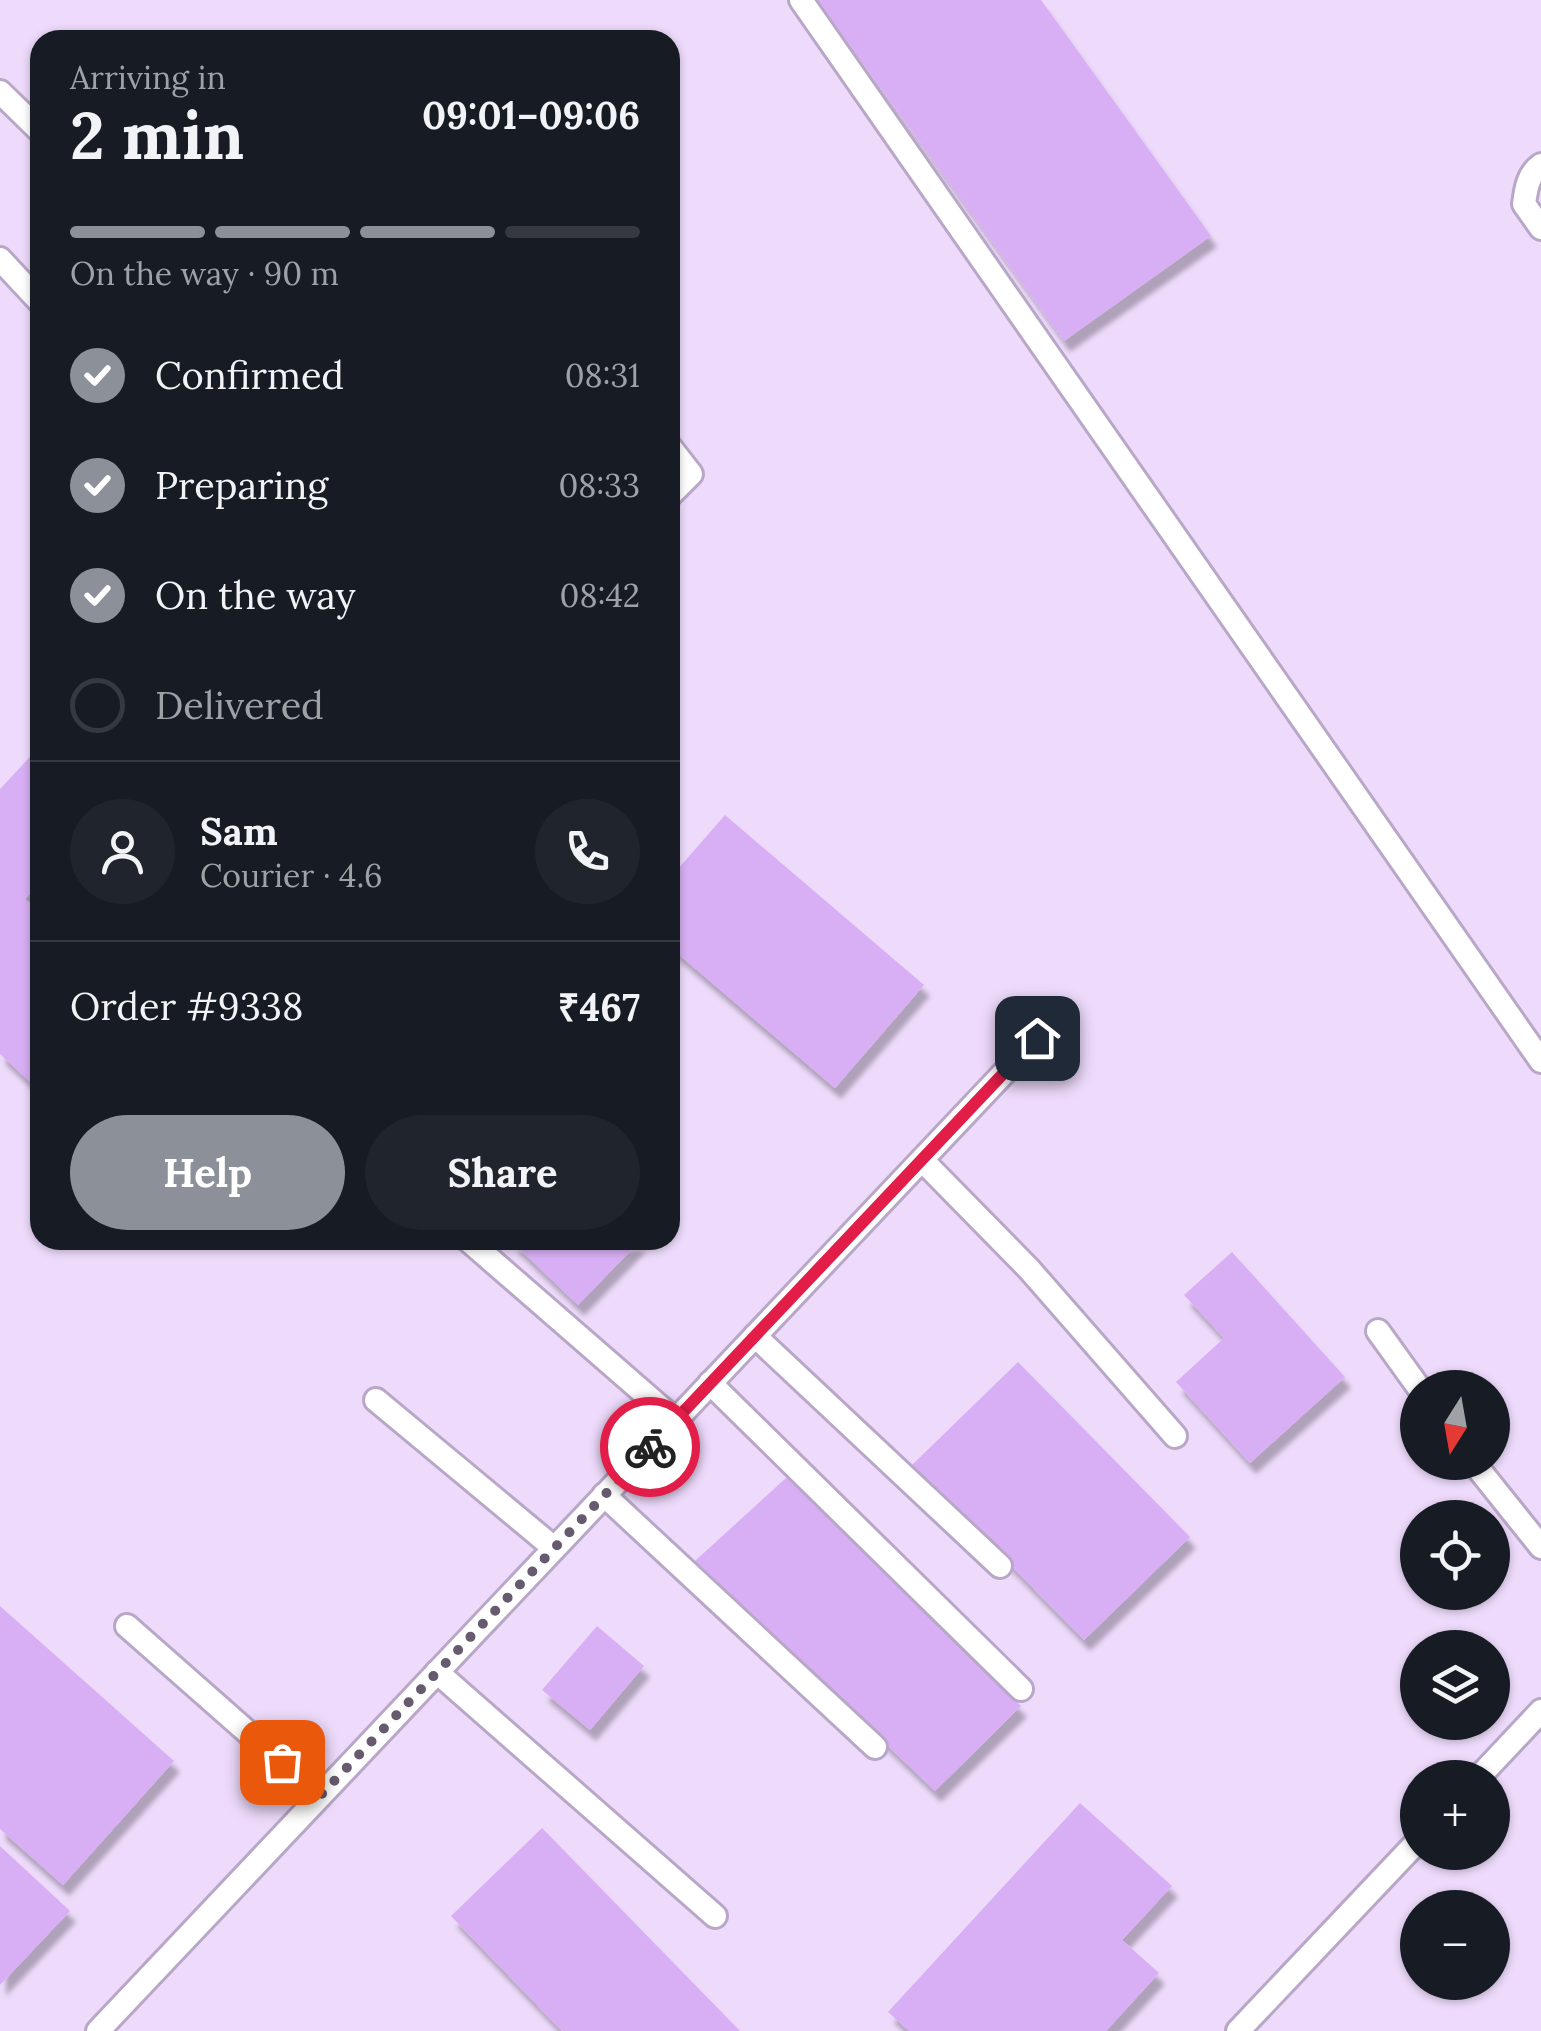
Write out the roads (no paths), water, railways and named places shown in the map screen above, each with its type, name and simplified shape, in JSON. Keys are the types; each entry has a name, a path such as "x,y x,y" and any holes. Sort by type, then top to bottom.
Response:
{"lane":[{"path":"801,0 1541,1061"},
{"path":"0,92 30,121"},
{"path":"1541,165 1534,170 1524,204 1541,228"},
{"path":"0,259 30,291"},
{"path":"680,460 691,474 680,485"},
{"path":"98,2031 1037,1038"},
{"path":"922,1160 1029,1269 1174,1436"},
{"path":"480,1250 675,1420"},
{"path":"1378,1331 1406,1370"},
{"path":"755,1336 1000,1566"},
{"path":"710,1383 1022,1689"},
{"path":"376,1400 554,1548"},
{"path":"1488,1480 1541,1547"},
{"path":"604,1495 875,1747"},
{"path":"128,1626 320,1796"},
{"path":"437,1672 715,1916"},
{"path":"1495,1760 1541,1710"},
{"path":"1238,2031 1400,1860"}]}
